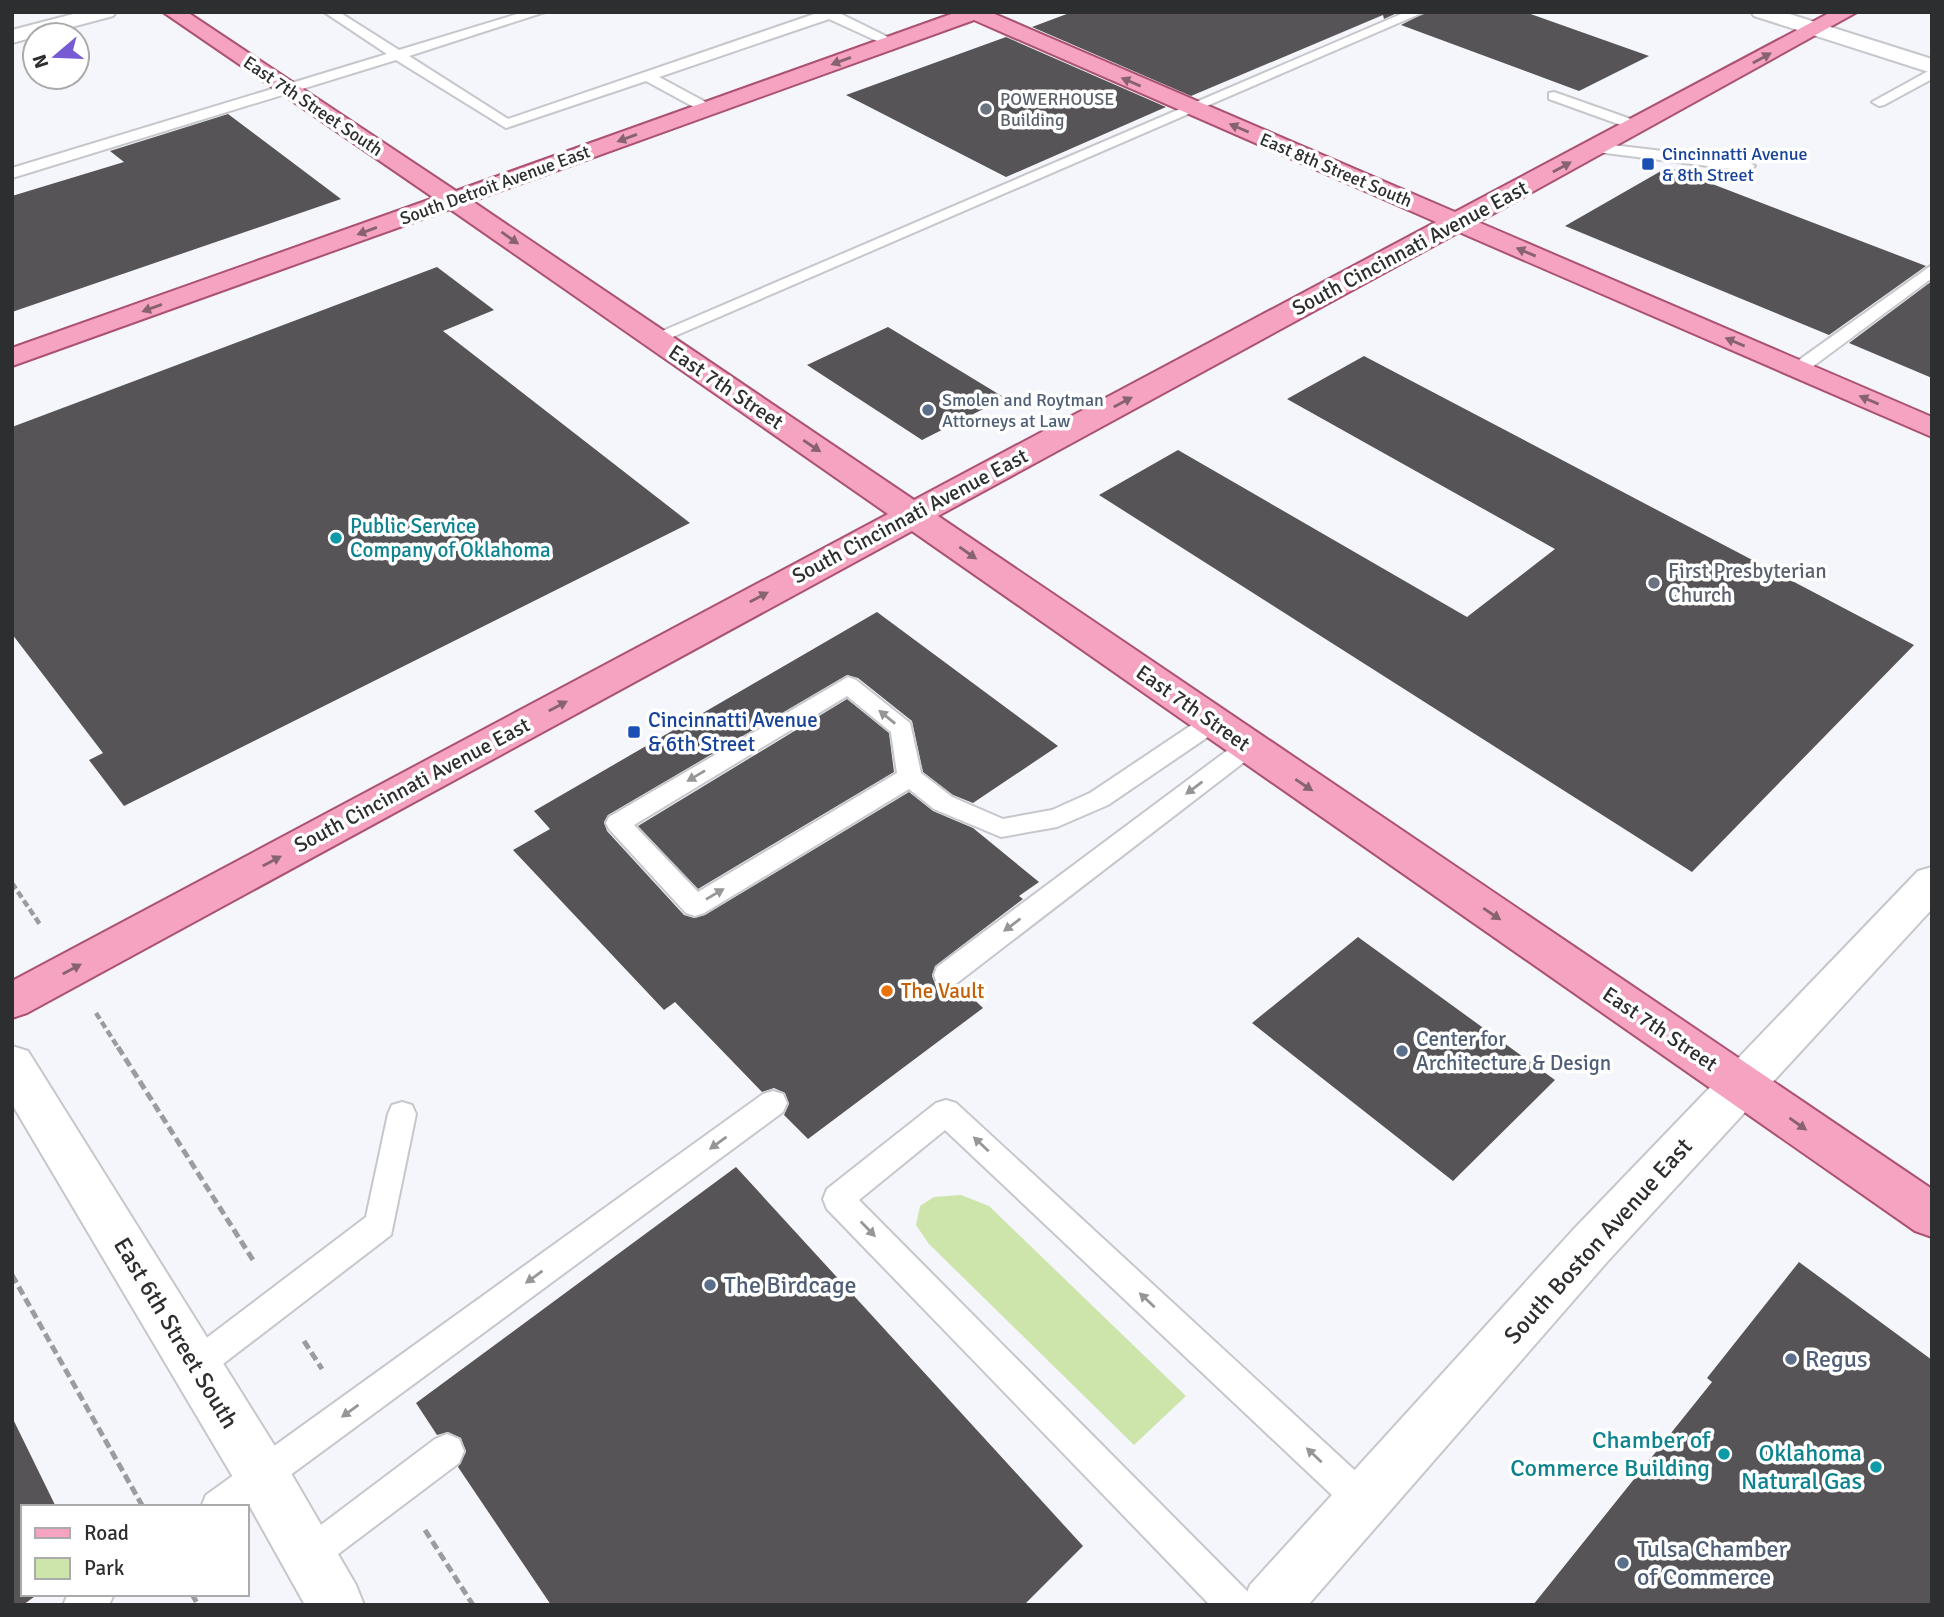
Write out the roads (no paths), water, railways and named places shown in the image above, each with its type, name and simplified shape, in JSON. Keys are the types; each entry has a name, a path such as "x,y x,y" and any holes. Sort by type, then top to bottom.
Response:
{"main road":[{"name":"East 7th Street South","path":"173,12 454,200"},
{"name":"South Cincinnati Avenue East","path":"12,1002 1847,12"},
{"name":"East 8th Street South","path":"974,13 1932,428"},
{"name":"South Detroit Avenue East","path":"12,358 974,13"},
{"name":"East 7th Street","path":"454,200 1932,1216"}],"street":[{"path":"12,37 106,12"},
{"path":"1761,12 1932,66"},
{"name":"South Boston Avenue East","path":"1270,1605 1590,1246 1932,883"},
{"name":"East 6th Street South","path":"12,1064 262,1475 337,1605"}],"lane":[{"path":"330,12 506,124 828,13 892,43"},
{"path":"12,173 539,12"},
{"path":"655,338 1418,12"},
{"path":"1879,102 1932,73"},
{"path":"645,75 708,109"},
{"path":"1554,96 1637,126"},
{"path":"1595,148 1747,166"},
{"path":"1798,369 1932,270"},
{"path":"910,777 695,906 618,823 848,685 902,729 910,777 943,803 1001,828 1057,818 1099,799 1213,722"},
{"path":"947,975 1248,747"},
{"path":"221,1505 773,1103"},
{"path":"1235,1605 838,1199 946,1112 1363,1501"},
{"path":"195,1366 380,1225 402,1114"},
{"path":"309,1555 447,1451"}],"place":[{"name":"POWERHOUSE Building","path":"986,109"},
{"name":"Cincinnatti Avenue & 8th Street","path":"1648,164"},
{"name":"Smolen and Roytman Attorneys at Law","path":"928,410"},
{"name":"Public Service Company of Oklahoma","path":"336,538"},
{"name":"First Presbyterian Church","path":"1654,583"},
{"name":"Cincinnatti Avenue & 6th Street","path":"634,732"},
{"name":"The Vault","path":"887,991"},
{"name":"Center for Architecture & Design","path":"1402,1051"},
{"name":"The Birdcage","path":"710,1285"},
{"name":"Regus","path":"1791,1359"},
{"name":"Chamber of Commerce Building","path":"1724,1454"},
{"name":"Oklahoma Natural Gas","path":"1876,1467"},
{"name":"Tulsa Chamber of Commerce","path":"1623,1563"}]}
